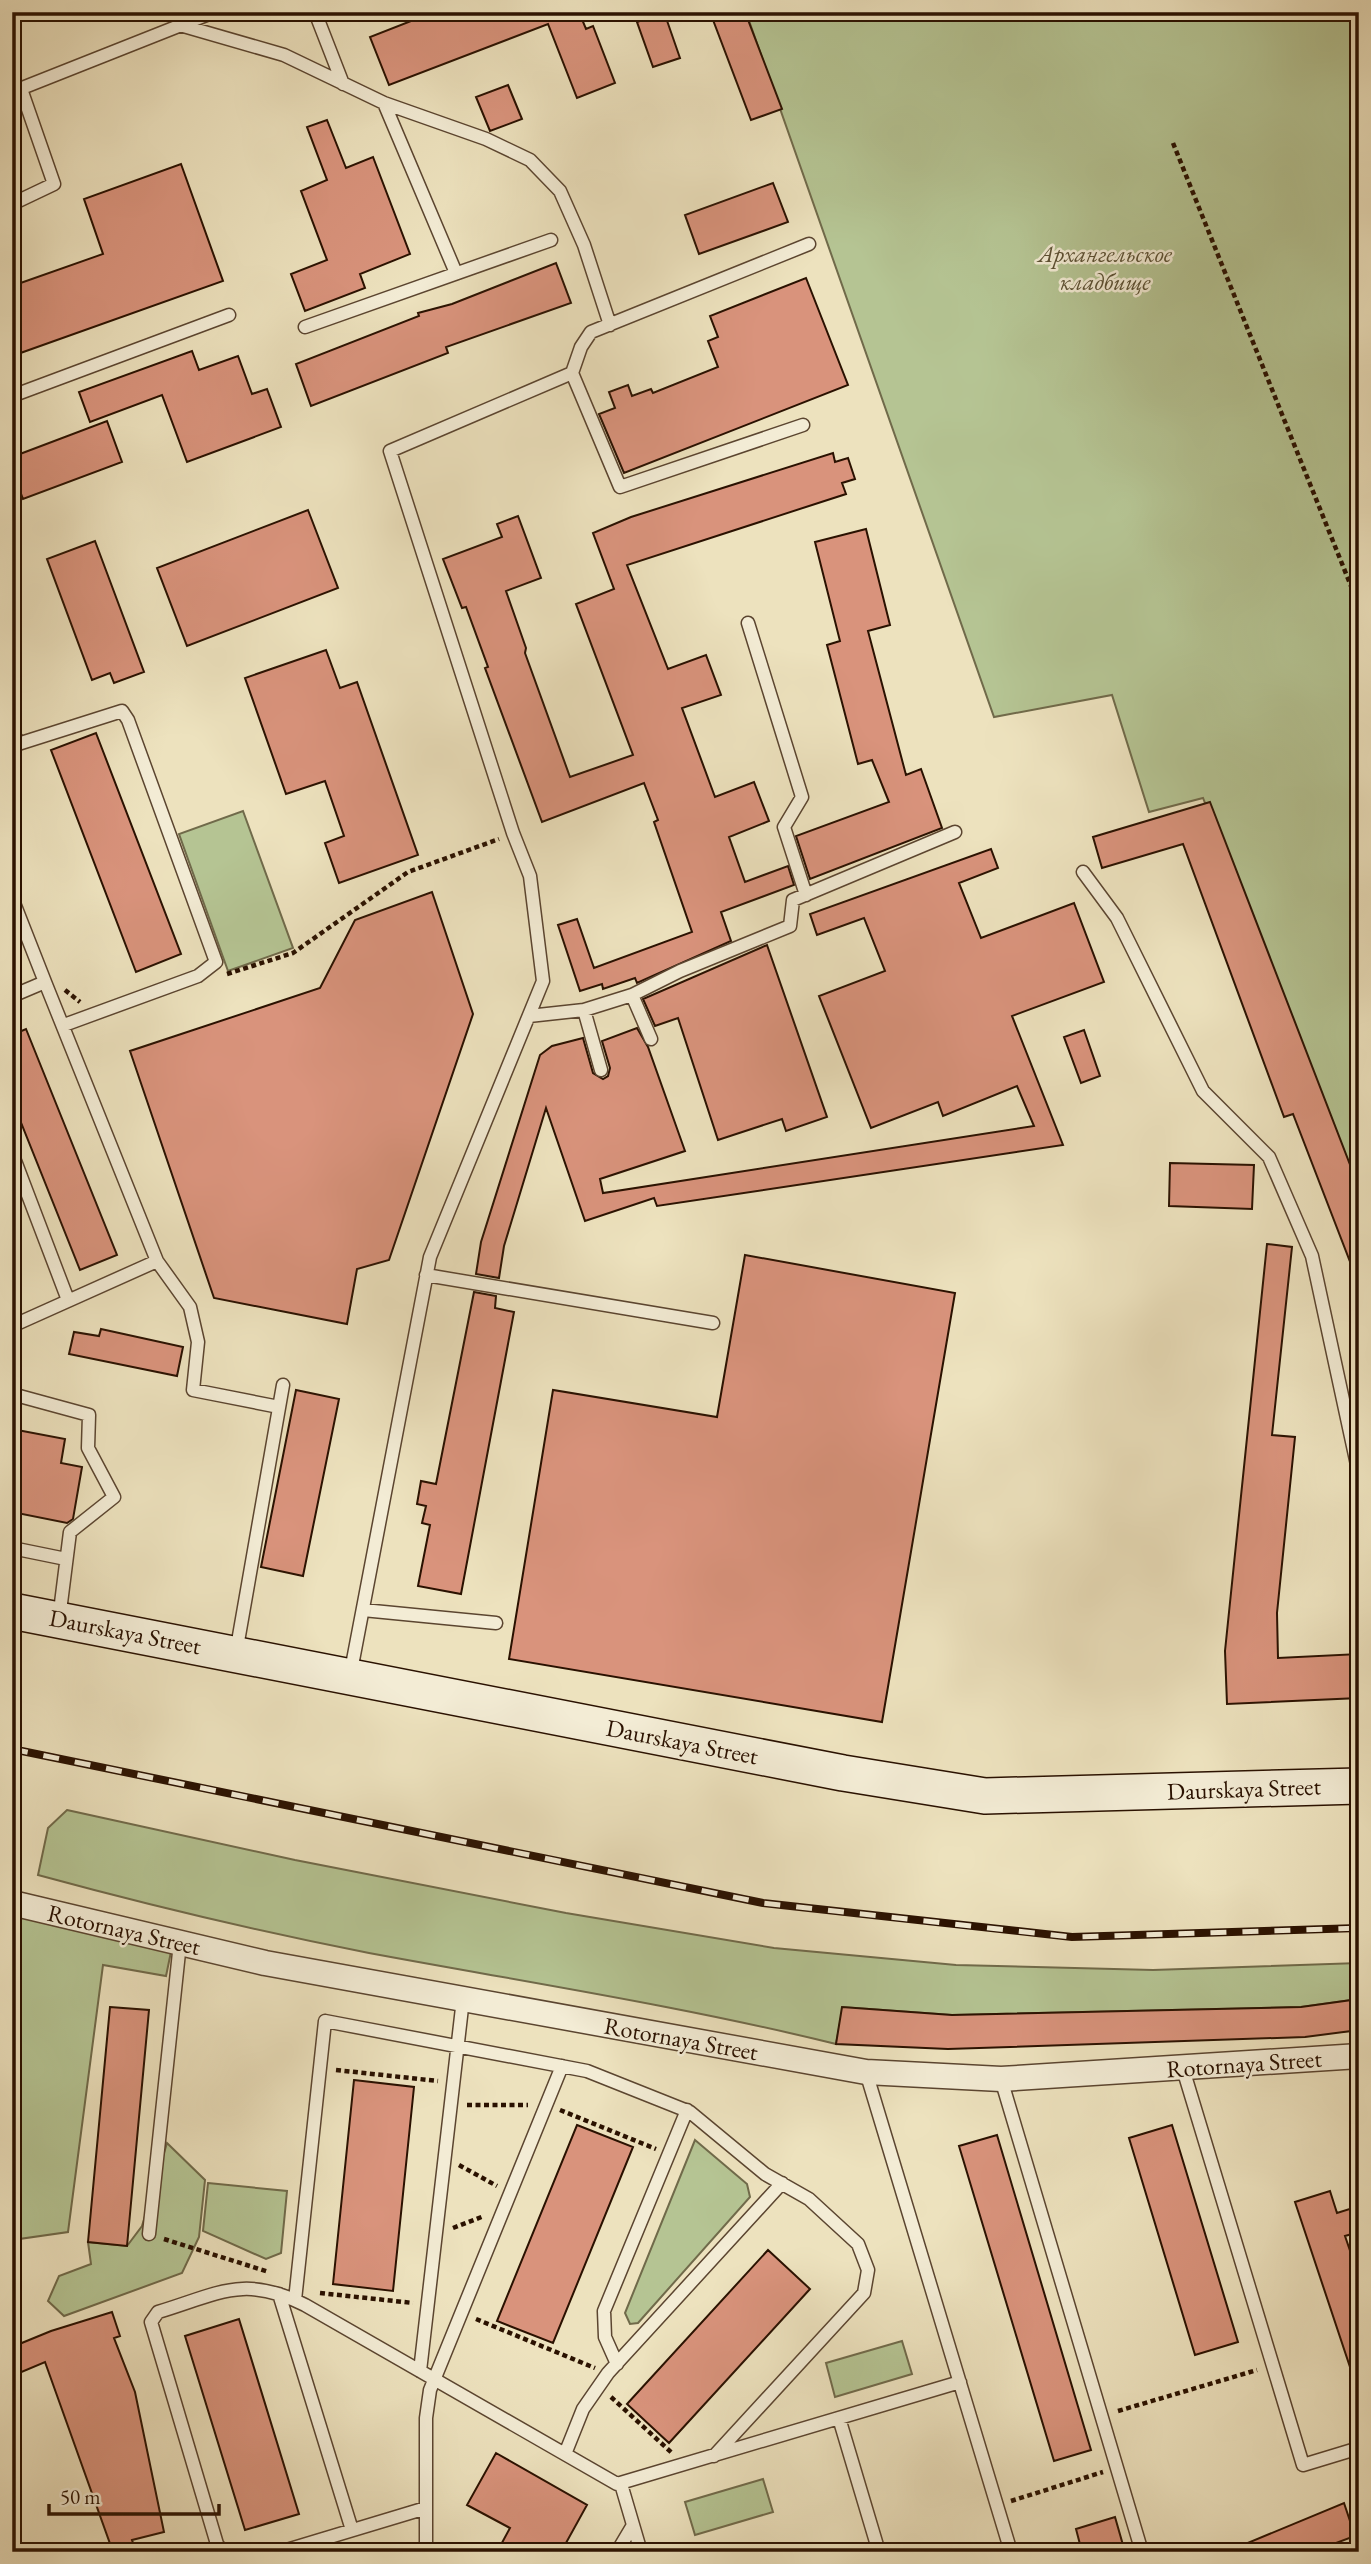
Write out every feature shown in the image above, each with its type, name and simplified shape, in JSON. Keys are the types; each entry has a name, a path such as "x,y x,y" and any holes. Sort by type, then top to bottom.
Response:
{"street":[{"name":"Daurskaya Street","path":"12,1611 854,1775 985,1796 1359,1786"},
{"name":"Rotornaya Street","path":"12,1903 265,1963 866,2072 1001,2078 1183,2069 1359,2056"}],"lane":[{"path":"12,204 54,184 16,90 214,12"},
{"path":"315,12 343,84"},
{"path":"180,26 284,55 384,103 486,139 530,160 560,191 584,245 610,325"},
{"path":"384,103 456,273"},
{"path":"305,327 551,240"},
{"path":"803,425 620,487 572,373 581,347 591,332 809,244"},
{"path":"12,396 229,315"},
{"path":"350,1676 430,1256 543,981 530,876 513,834 390,451 572,373"},
{"path":"748,623 802,797 784,827 806,895"},
{"path":"12,731 18,744 122,711 128,720 216,962 198,975 64,1025"},
{"path":"529,1016 584,1010 632,995 680,971 790,926 793,900 955,832"},
{"path":"1083,872 1117,918 1203,1091 1269,1157 1312,1256 1359,1474"},
{"path":"12,898 157,1261 190,1307 198,1342 193,1390 279,1407"},
{"path":"12,996 45,982"},
{"path":"632,995 651,1039"},
{"path":"584,1010 601,1070"},
{"path":"12,1153 68,1300"},
{"path":"12,1326 157,1261"},
{"path":"426,1275 713,1323"},
{"path":"236,1653 283,1385"},
{"path":"12,1394 89,1415 88,1448 114,1497 70,1532 58,1619"},
{"path":"12,1548 66,1559"},
{"path":"363,1610 496,1623"},
{"path":"149,2234 180,1943"},
{"path":"420,2371 463,1999"},
{"path":"296,2291 325,2021 599,2075 687,2110 765,2174 809,2199 858,2244 867,2262 864,2293 714,2456"},
{"path":"426,2552 426,2411 435,2379 461,2313 562,2066"},
{"path":"1183,2069 1303,2465 1359,2448"},
{"path":"866,2072 1011,2552"},
{"path":"1001,2078 1142,2552"},
{"path":"613,2369 605,2337 604,2311 687,2110"},
{"path":"565,2454 583,2409 599,2385 782,2183"},
{"path":"223,2552 213,2532 151,2322 158,2312 237,2288 255,2287 279,2294 296,2291 420,2371 621,2484 960,2382"},
{"path":"279,2294 352,2530"},
{"path":"839,2418 878,2552"},
{"path":"621,2484 641,2552"},
{"path":"280,2552 426,2508"},
{"path":"617,2552 633,2525"},
{"path":"12,2545 15,2552"}],"path":[{"path":"1173,143 1359,606"},
{"path":"215,976 293,953 408,872 513,834"},
{"path":"45,982 70,992 86,1004"},
{"path":"320,2069 453,2082"},
{"path":"452,2105 547,2105 668,2154"},
{"path":"445,2157 510,2193"},
{"path":"436,2235 504,2208"},
{"path":"149,2234 296,2291 427,2305"},
{"path":"461,2313 613,2369"},
{"path":"1102,2416 1271,2365"},
{"path":"599,2385 685,2465"},
{"path":"997,2505 1117,2467"}],"green space":[{"name":"Архангельское кладбище","path":"746,12 1359,12 1359,1190 1203,798 1149,812 1112,695 994,717"},
{"path":"243,811 293,948 228,971 179,834"},
{"path":"67,1810 295,1860 566,1913 774,1948 956,1965 1153,1970 1359,1963 1359,1999 1301,2007 952,2015 843,2007 836,2044 662,2006 286,1936 38,1875 48,1828"},
{"path":"12,1910 172,1947 166,1976 103,1965 68,2232 12,2240 12,2022 19,1942 12,1941"},
{"path":"695,2140 747,2184 750,2197 638,2323 630,2324 625,2313"},
{"path":"167,2143 205,2180 199,2237 182,2273 64,2316 48,2301 59,2276 91,2264 88,2242 127,2246 142,2226"},
{"path":"208,2183 287,2191 281,2253 266,2259 203,2231"},
{"path":"902,2341 912,2374 835,2397 826,2363"},
{"path":"763,2479 773,2512 695,2535 685,2502"}],"building":[{"path":"434,12 579,12 586,29 593,26 615,83 577,98 548,24 389,85 370,37"},
{"path":"664,12 680,58 653,67 637,22"},
{"path":"710,12 745,12 782,109 751,120"},
{"path":"508,85 522,119 490,131 476,97"},
{"path":"327,120 346,168 373,157 410,254 360,274 365,288 305,311 291,274 327,260 301,191 327,180 307,127"},
{"path":"181,164 223,281 12,356 12,286 103,254 84,199"},
{"path":"773,183 788,222 699,254 685,215"},
{"path":"556,263 571,303 446,347 448,353 311,406 296,364 419,316 418,313 452,304"},
{"path":"806,278 848,385 624,473 599,414 615,408 609,392 628,385 632,396 651,389 653,393 718,367 708,341 718,337 710,316"},
{"path":"192,351 199,370 238,356 252,394 267,389 281,427 187,462 162,395 90,422 79,392"},
{"path":"107,421 122,462 23,499 12,470 12,457"},
{"path":"833,453 835,462 848,458 855,479 842,483 846,494 627,565 668,669 706,655 721,695 682,708 715,797 754,782 769,821 729,837 745,882 788,866 794,885 721,912 731,941 637,983 635,978 603,989 602,984 580,991 558,925 577,919 594,968 692,932 654,822 658,820 644,783 542,822 485,668 488,667 466,607 462,608 443,559 502,537 497,524 518,516 541,578 506,591 526,648 525,653 570,777 633,755 576,604 614,589 593,533 631,517"},
{"path":"308,510 338,588 187,646 157,568"},
{"path":"866,529 890,625 868,631 906,775 921,769 942,828 810,879 796,836 889,802 872,760 858,764 827,645 840,641 815,542"},
{"path":"95,541 144,672 114,683 110,673 92,680 47,559"},
{"path":"326,650 340,688 357,682 418,855 339,883 325,843 344,836 325,781 286,794 245,678"},
{"path":"96,733 181,954 136,972 51,750"},
{"path":"1210,802 1359,1188 1359,1285 1293,1114 1284,1117 1183,844 1102,868 1093,837"},
{"path":"991,849 998,868 959,883 981,938 1074,903 1104,982 1012,1016 1063,1145 657,1206 654,1198 585,1221 546,1108 504,1246 499,1278 476,1274 481,1242 540,1055 552,1046 583,1038 593,1073 603,1079 608,1076 610,1068 602,1041 637,1028 648,1047 685,1151 600,1179 603,1193 1034,1126 1017,1086 943,1116 938,1102 871,1128 819,996 885,971 864,918 817,935 810,914"},
{"path":"432,892 473,1014 389,1260 357,1269 347,1324 214,1298 130,1051 320,988 355,920"},
{"path":"767,945 827,1117 786,1131 782,1119 718,1140 678,1018 655,1026 643,999"},
{"path":"26,1029 117,1255 80,1270 12,1100 12,1035"},
{"path":"1084,1030 1100,1076 1081,1083 1064,1037"},
{"path":"1170,1163 1254,1165 1252,1209 1169,1206"},
{"path":"1267,1244 1292,1247 1272,1435 1295,1437 1277,1613 1278,1658 1359,1654 1359,1698 1227,1704 1225,1651"},
{"path":"745,1255 955,1293 882,1722 509,1659 553,1390 717,1417"},
{"path":"474,1292 496,1296 495,1308 514,1312 461,1594 418,1586 430,1525 422,1523 426,1506 417,1504 421,1481 436,1484"},
{"path":"101,1329 183,1347 177,1376 69,1354 74,1332 99,1336"},
{"path":"296,1390 339,1399 303,1576 261,1567"},
{"path":"12,1429 65,1439 61,1463 82,1467 73,1519 67,1523 12,1512"},
{"path":"1359,1999 1359,2030 1305,2037 948,2049 836,2044 842,2007 952,2015 1301,2007"},
{"path":"110,2007 149,2010 127,2246 88,2242"},
{"path":"354,2080 414,2087 393,2291 333,2284"},
{"path":"577,2125 633,2147 553,2343 497,2321"},
{"path":"1172,2125 1238,2342 1195,2355 1129,2138"},
{"path":"997,2135 1091,2450 1054,2461 959,2146"},
{"path":"1330,2191 1337,2213 1359,2206 1359,2232 1345,2236 1359,2277 1359,2382 1355,2382 1295,2202"},
{"path":"768,2250 810,2289 669,2443 627,2404"},
{"path":"112,2312 120,2336 114,2338 135,2392 164,2532 132,2540 136,2552 113,2552 45,2362 12,2376 12,2347 51,2331"},
{"path":"239,2319 299,2514 245,2530 185,2336"},
{"path":"496,2453 587,2505 561,2552 497,2552 510,2528 467,2505"},
{"path":"1344,2503 1355,2536 1325,2547 1327,2552 1226,2552"},
{"path":"1115,2517 1125,2552 1082,2552 1076,2529"}],"railway":[{"path":"12,1749 763,1903 1072,1937 1359,1928"}]}
